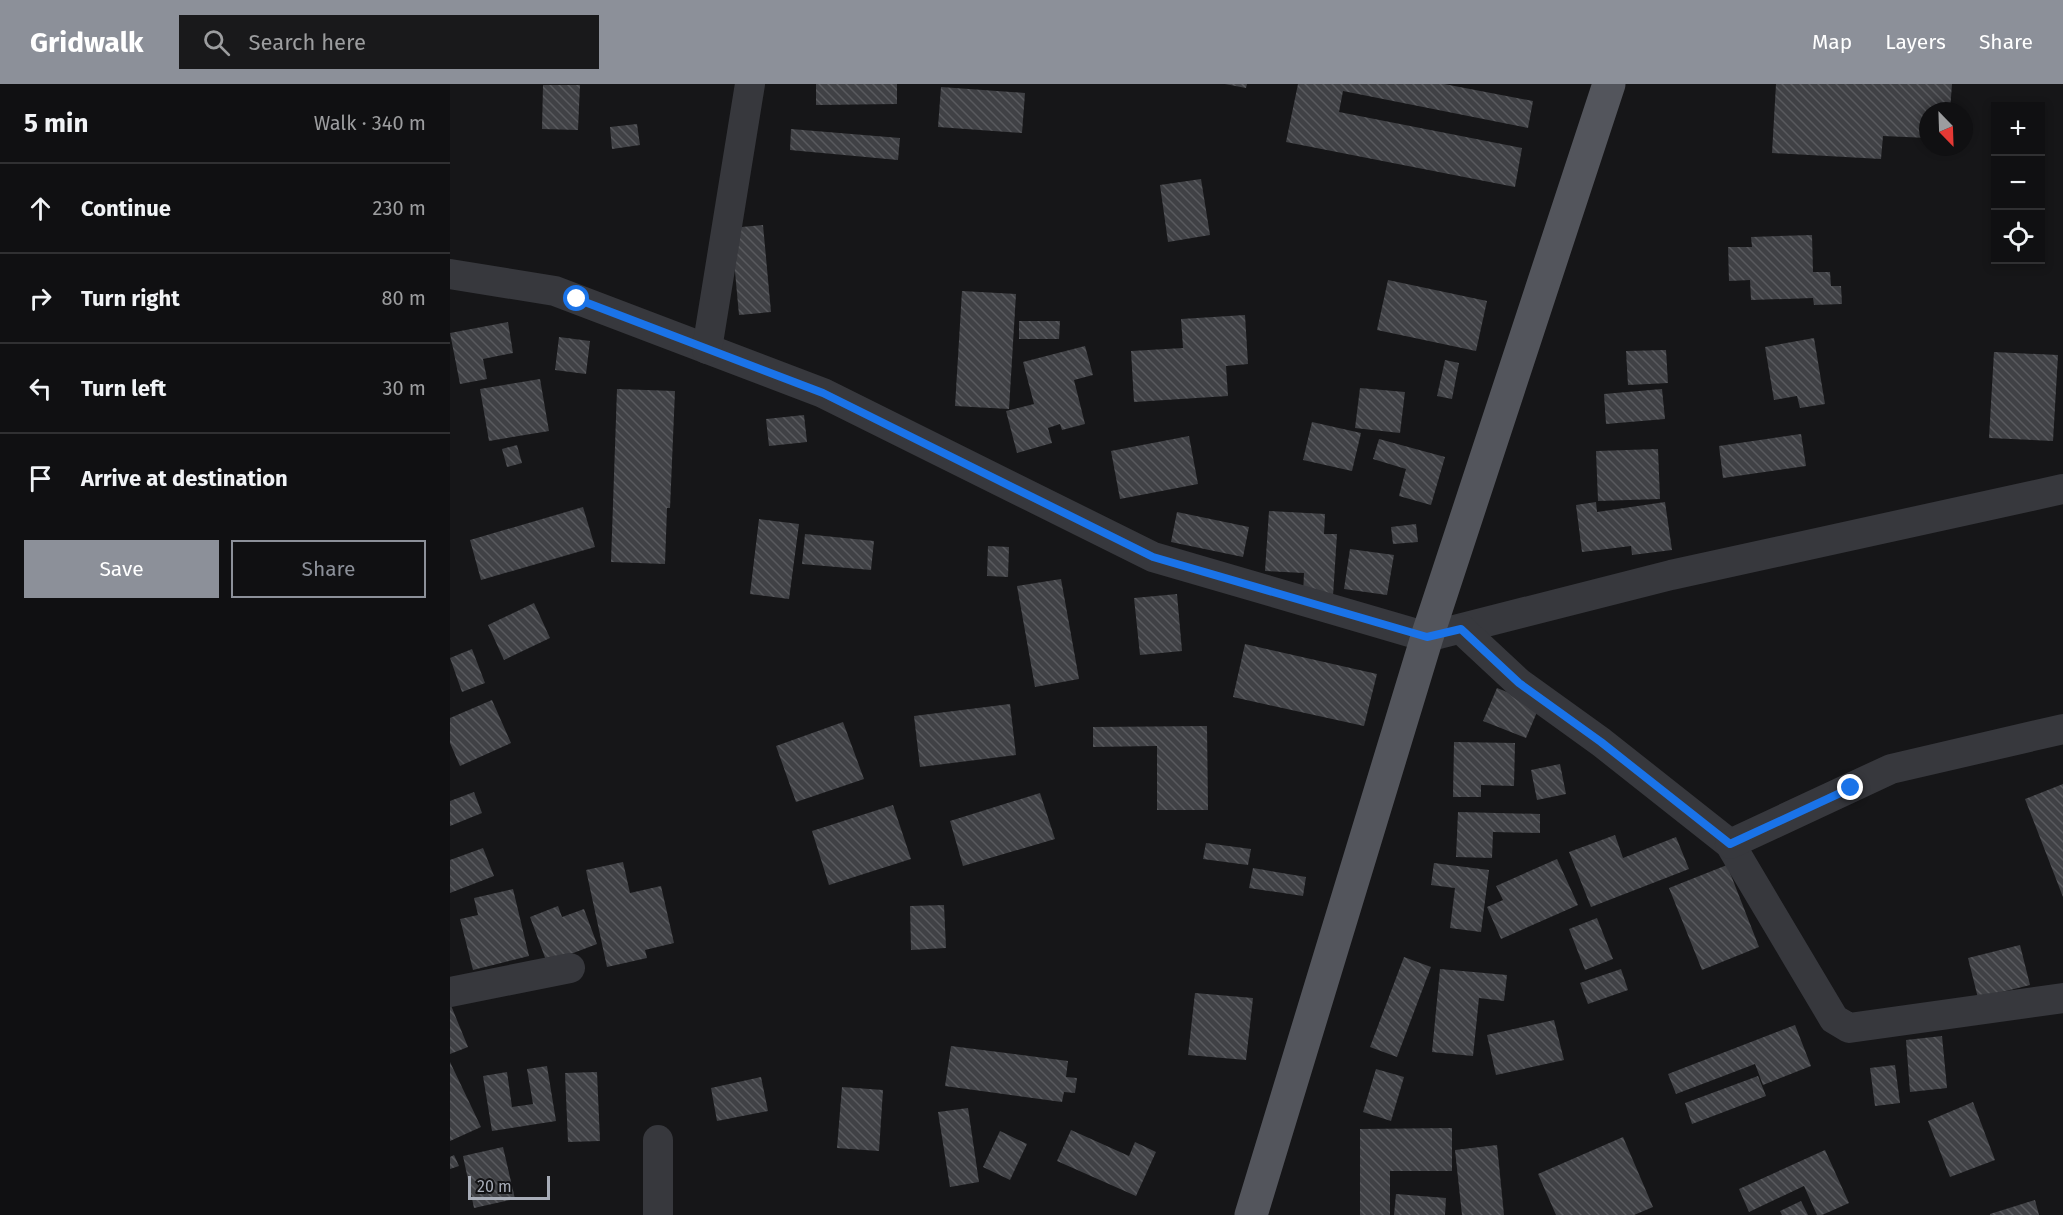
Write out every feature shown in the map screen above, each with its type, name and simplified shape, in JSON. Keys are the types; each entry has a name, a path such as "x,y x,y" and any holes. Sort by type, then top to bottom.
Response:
{"main road":[{"path":"1251,1215 1427,637 1609,84"}],"street":[{"path":"707,349 750,84"},
{"path":"450,274 555,291 823,393 1153,557 1427,637 1671,575 2063,489"},
{"path":"1461,629 1519,683 1601,742 1730,844 1834,1019 1849,1028 2063,998"},
{"path":"1730,844 1892,769 2063,729"},
{"path":"450,992 570,968"},
{"path":"658,1140 658,1215"}],"building":[{"path":"816,84 897,84 897,104 816,105"},
{"path":"1225,84 1247,84 1246,88"},
{"path":"1298,84 1444,84 1533,101 1528,128 1343,91 1339,112 1522,148 1515,187 1286,142"},
{"path":"1776,84 1952,84 1951,102 1919,102 1919,138 1883,136 1881,159 1772,153"},
{"path":"543,85 580,85 578,130 542,129"},
{"path":"941,87 1025,93 1022,133 938,127"},
{"path":"637,124 640,145 612,149 610,127"},
{"path":"791,129 900,138 898,160 790,150"},
{"path":"1201,179 1210,235 1168,242 1160,185"},
{"path":"763,225 771,312 739,315 731,228"},
{"path":"1812,235 1813,272 1830,272 1831,286 1841,286 1842,304 1814,305 1813,298 1751,300 1750,280 1729,281 1728,247 1752,247 1751,237"},
{"path":"1388,280 1487,301 1476,351 1377,330"},
{"path":"962,291 1016,294 1009,409 955,406"},
{"path":"1245,315 1248,364 1226,366 1228,396 1134,402 1131,351 1183,348 1181,319"},
{"path":"1019,321 1060,321 1059,339 1019,339"},
{"path":"508,322 513,353 483,359 487,379 460,384 450,333"},
{"path":"559,337 590,341 586,374 555,370"},
{"path":"1814,338 1825,404 1800,408 1797,396 1774,400 1765,347"},
{"path":"1085,346 1093,375 1074,380 1085,424 1062,430 1060,424 1048,428 1052,443 1017,453 1006,411 1034,404 1023,362"},
{"path":"1666,350 1668,383 1628,385 1626,351"},
{"path":"1994,352 2058,355 2053,441 1989,438"},
{"path":"1445,360 1459,363 1452,399 1437,396"},
{"path":"540,379 549,431 489,441 480,389"},
{"path":"1360,388 1405,392 1400,433 1355,428"},
{"path":"617,389 675,391 665,564 611,562"},
{"path":"1662,389 1665,419 1606,424 1604,394"},
{"path":"804,415 807,442 769,446 766,419"},
{"path":"1312,422 1361,433 1352,471 1303,460"},
{"path":"1801,434 1806,466 1723,478 1719,446"},
{"path":"1189,436 1198,484 1120,499 1111,451"},
{"path":"1379,439 1445,457 1431,505 1399,496 1406,469 1373,459"},
{"path":"517,445 522,463 507,467 502,449"},
{"path":"1658,449 1660,499 1598,501 1596,451"},
{"path":"1596,502 1597,512 1665,502 1672,550 1632,555 1631,546 1582,552 1576,505"},
{"path":"583,507 595,547 481,580 470,540"},
{"path":"1269,511 1325,514 1324,534 1337,534 1333,596 1303,594 1304,573 1265,571"},
{"path":"1177,512 1249,527 1243,557 1171,542"},
{"path":"759,519 799,524 789,599 750,594"},
{"path":"1416,524 1418,542 1393,544 1391,527"},
{"path":"805,534 874,541 871,570 802,564"},
{"path":"988,546 1009,547 1008,577 987,576"},
{"path":"1350,549 1394,555 1387,595 1344,589"},
{"path":"1061,579 1079,679 1035,687 1017,586"},
{"path":"1177,594 1182,651 1140,655 1134,598"},
{"path":"534,603 550,638 504,660 488,625"},
{"path":"1245,644 1377,674 1364,726 1233,697"},
{"path":"472,649 485,683 462,692 450,658"},
{"path":"1497,688 1540,705 1526,738 1483,721"},
{"path":"492,700 511,743 460,766 450,743 450,718"},
{"path":"1010,704 1016,755 920,767 914,716"},
{"path":"843,722 864,779 796,802 776,746"},
{"path":"1207,726 1208,810 1157,810 1157,746 1093,747 1093,727"},
{"path":"1454,742 1515,743 1514,786 1481,785 1481,797 1453,797"},
{"path":"1560,764 1566,794 1537,800 1531,770"},
{"path":"2063,784 2063,897 2025,799"},
{"path":"474,792 482,813 450,826 450,801"},
{"path":"1040,793 1055,839 963,866 950,821"},
{"path":"893,805 911,859 829,885 812,831"},
{"path":"1458,812 1540,814 1540,833 1493,832 1492,858 1456,857"},
{"path":"1615,835 1623,858 1676,837 1689,869 1591,907 1569,852"},
{"path":"1206,843 1251,849 1248,865 1203,859"},
{"path":"483,848 494,876 450,893 450,860"},
{"path":"1557,859 1578,905 1501,939 1487,907 1503,900 1496,886"},
{"path":"623,862 630,893 661,886 674,943 645,950 647,958 607,967 586,870"},
{"path":"1434,863 1489,870 1481,932 1450,928 1455,888 1431,885"},
{"path":"1727,865 1759,947 1702,970 1669,888"},
{"path":"1253,868 1306,877 1303,896 1249,888"},
{"path":"513,889 529,956 473,970 460,919 478,915 474,898"},
{"path":"944,905 946,948 911,950 910,906"},
{"path":"558,906 562,917 584,909 597,944 547,963 530,917"},
{"path":"1597,918 1613,959 1585,970 1569,929"},
{"path":"2020,945 2030,985 1978,998 1968,958"},
{"path":"1404,957 1431,967 1397,1057 1370,1047"},
{"path":"1440,969 1507,975 1504,1001 1479,998 1473,1056 1432,1052"},
{"path":"1621,969 1628,990 1588,1004 1580,983"},
{"path":"1195,993 1253,998 1246,1060 1188,1055"},
{"path":"450,1003 468,1047 450,1054"},
{"path":"1554,1020 1564,1060 1496,1075 1487,1035"},
{"path":"1795,1025 1811,1066 1763,1085 1755,1064 1676,1094 1668,1074"},
{"path":"1942,1036 1947,1088 1910,1092 1906,1040"},
{"path":"951,1046 1068,1061 1066,1077 1077,1078 1075,1093 1064,1092 1062,1102 945,1086"},
{"path":"450,1062 481,1127 450,1141"},
{"path":"1895,1065 1900,1103 1875,1106 1870,1068"},
{"path":"547,1066 556,1121 492,1131 483,1076 507,1072 512,1107 533,1104 527,1069"},
{"path":"1376,1069 1404,1077 1391,1121 1363,1112"},
{"path":"597,1072 600,1141 568,1142 565,1073"},
{"path":"1758,1076 1766,1096 1692,1124 1685,1103"},
{"path":"761,1077 768,1111 717,1121 711,1088"},
{"path":"842,1087 883,1090 879,1151 837,1148"},
{"path":"1973,1102 1995,1160 1950,1177 1928,1121"},
{"path":"968,1108 979,1182 950,1187 938,1112"},
{"path":"1452,1128 1452,1171 1390,1171 1390,1215 1360,1215 1360,1129"},
{"path":"1071,1130 1129,1156 1135,1142 1156,1152 1136,1196 1057,1161"},
{"path":"1000,1131 1027,1144 1010,1180 983,1167"},
{"path":"1623,1137 1653,1207 1634,1215 1556,1215 1538,1174"},
{"path":"1497,1145 1504,1215 1462,1215 1455,1150"},
{"path":"503,1147 515,1199 474,1208 463,1156"},
{"path":"1825,1150 1849,1203 1817,1215 1804,1186 1749,1212 1739,1189"},
{"path":"454,1155 459,1166 450,1169 450,1157"},
{"path":"1396,1194 1446,1198 1445,1215 1394,1215"},
{"path":"2035,1200 2039,1215 1990,1215 1990,1214"},
{"path":"1801,1201 1808,1215 1782,1215 1780,1211"}],"route":[{"path":"577,299 823,393 1153,557 1427,637 1461,629 1519,683 1601,742 1730,844 1851,788"}]}
